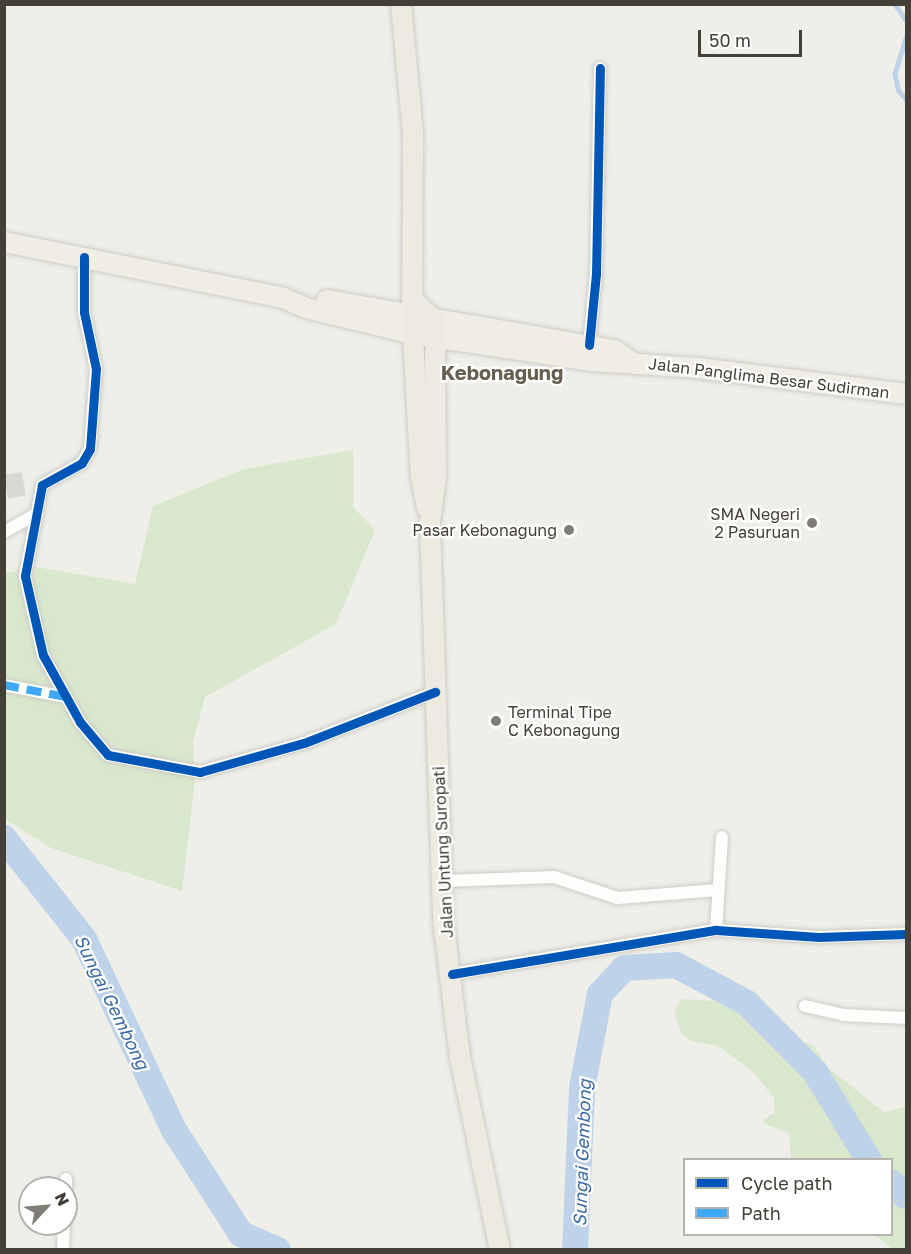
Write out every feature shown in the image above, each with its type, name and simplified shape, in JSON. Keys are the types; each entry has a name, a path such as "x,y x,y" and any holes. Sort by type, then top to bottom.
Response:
{"highway":[{"name":"Jalan Untung Suropati","path":"402,4 413,134 413,317 421,477 430,522"},
{"name":"Jalan Untung Suropati","path":"435,329 436,478 430,522 442,882 460,1058 500,1250"}],"main road":[{"path":"4,242 283,298 307,296 413,317 435,329"},
{"name":"Jalan Panglima Besar Sudirman","path":"435,329 589,345 614,350 631,362"},
{"name":"Jalan Panglima Besar Sudirman","path":"435,329 593,361 631,362 906,394"}],"street":[{"path":"589,345 596,274 600,68"},
{"path":"84,257 84,312 96,369 90,449 82,463 42,484 25,576 43,655 66,697 108,755 200,772 304,743 435,692"},
{"path":"4,532 37,514"},
{"path":"4,686 66,697"},
{"path":"716,930 722,837"},
{"path":"442,882 554,877 618,898 718,890"},
{"path":"452,974 716,930 819,937 906,934"},
{"path":"804,1006 843,1016 906,1018"}],"green space":[{"path":"353,450 353,507 375,530 336,624 205,697 193,742 195,780 182,891 51,848 5,819 4,573 36,567 135,584 153,506 244,469"},
{"path":"735,990 766,1009 792,1038 814,1046 827,1067 884,1112 906,1107 906,1249 893,1249 876,1236 893,1236 893,1158 791,1158 789,1133 764,1124 764,1119 775,1113 774,1098 752,1071 718,1046 691,1041 681,1033 674,1011 682,999 747,1003"}],"building":[{"path":"22,472 26,496 8,499 4,475"}],"waterway":[{"path":"895,4 906,20"},
{"path":"906,38 895,74 899,91 906,99"},
{"name":"Sungai Gembong","path":"4,838 84,939 174,1130 241,1234 278,1250"},
{"name":"Sungai Gembong","path":"575,1250 582,1088 600,994 624,968 676,965 747,1003 815,1072 868,1158"},
{"name":"Sungai Gembong","path":"893,1184 906,1196"}],"marked path":[{"path":"4,685 66,697"}],"cycle path":[{"path":"589,345 596,274 600,68"},
{"path":"84,257 84,312 96,369 90,449 82,463 42,485 25,576 43,655 80,722 108,755 200,772 304,743 435,692"},
{"path":"452,974 716,930 819,937 906,934"}],"place":[{"name":"SMA Negeri 2 Pasuruan","path":"812,523"},
{"name":"Pasar Kebonagung","path":"569,530"},
{"name":"Terminal Tipe C Kebonagung","path":"496,721"}],"district":[{"name":"Kebonagung","path":"502,372"}]}
